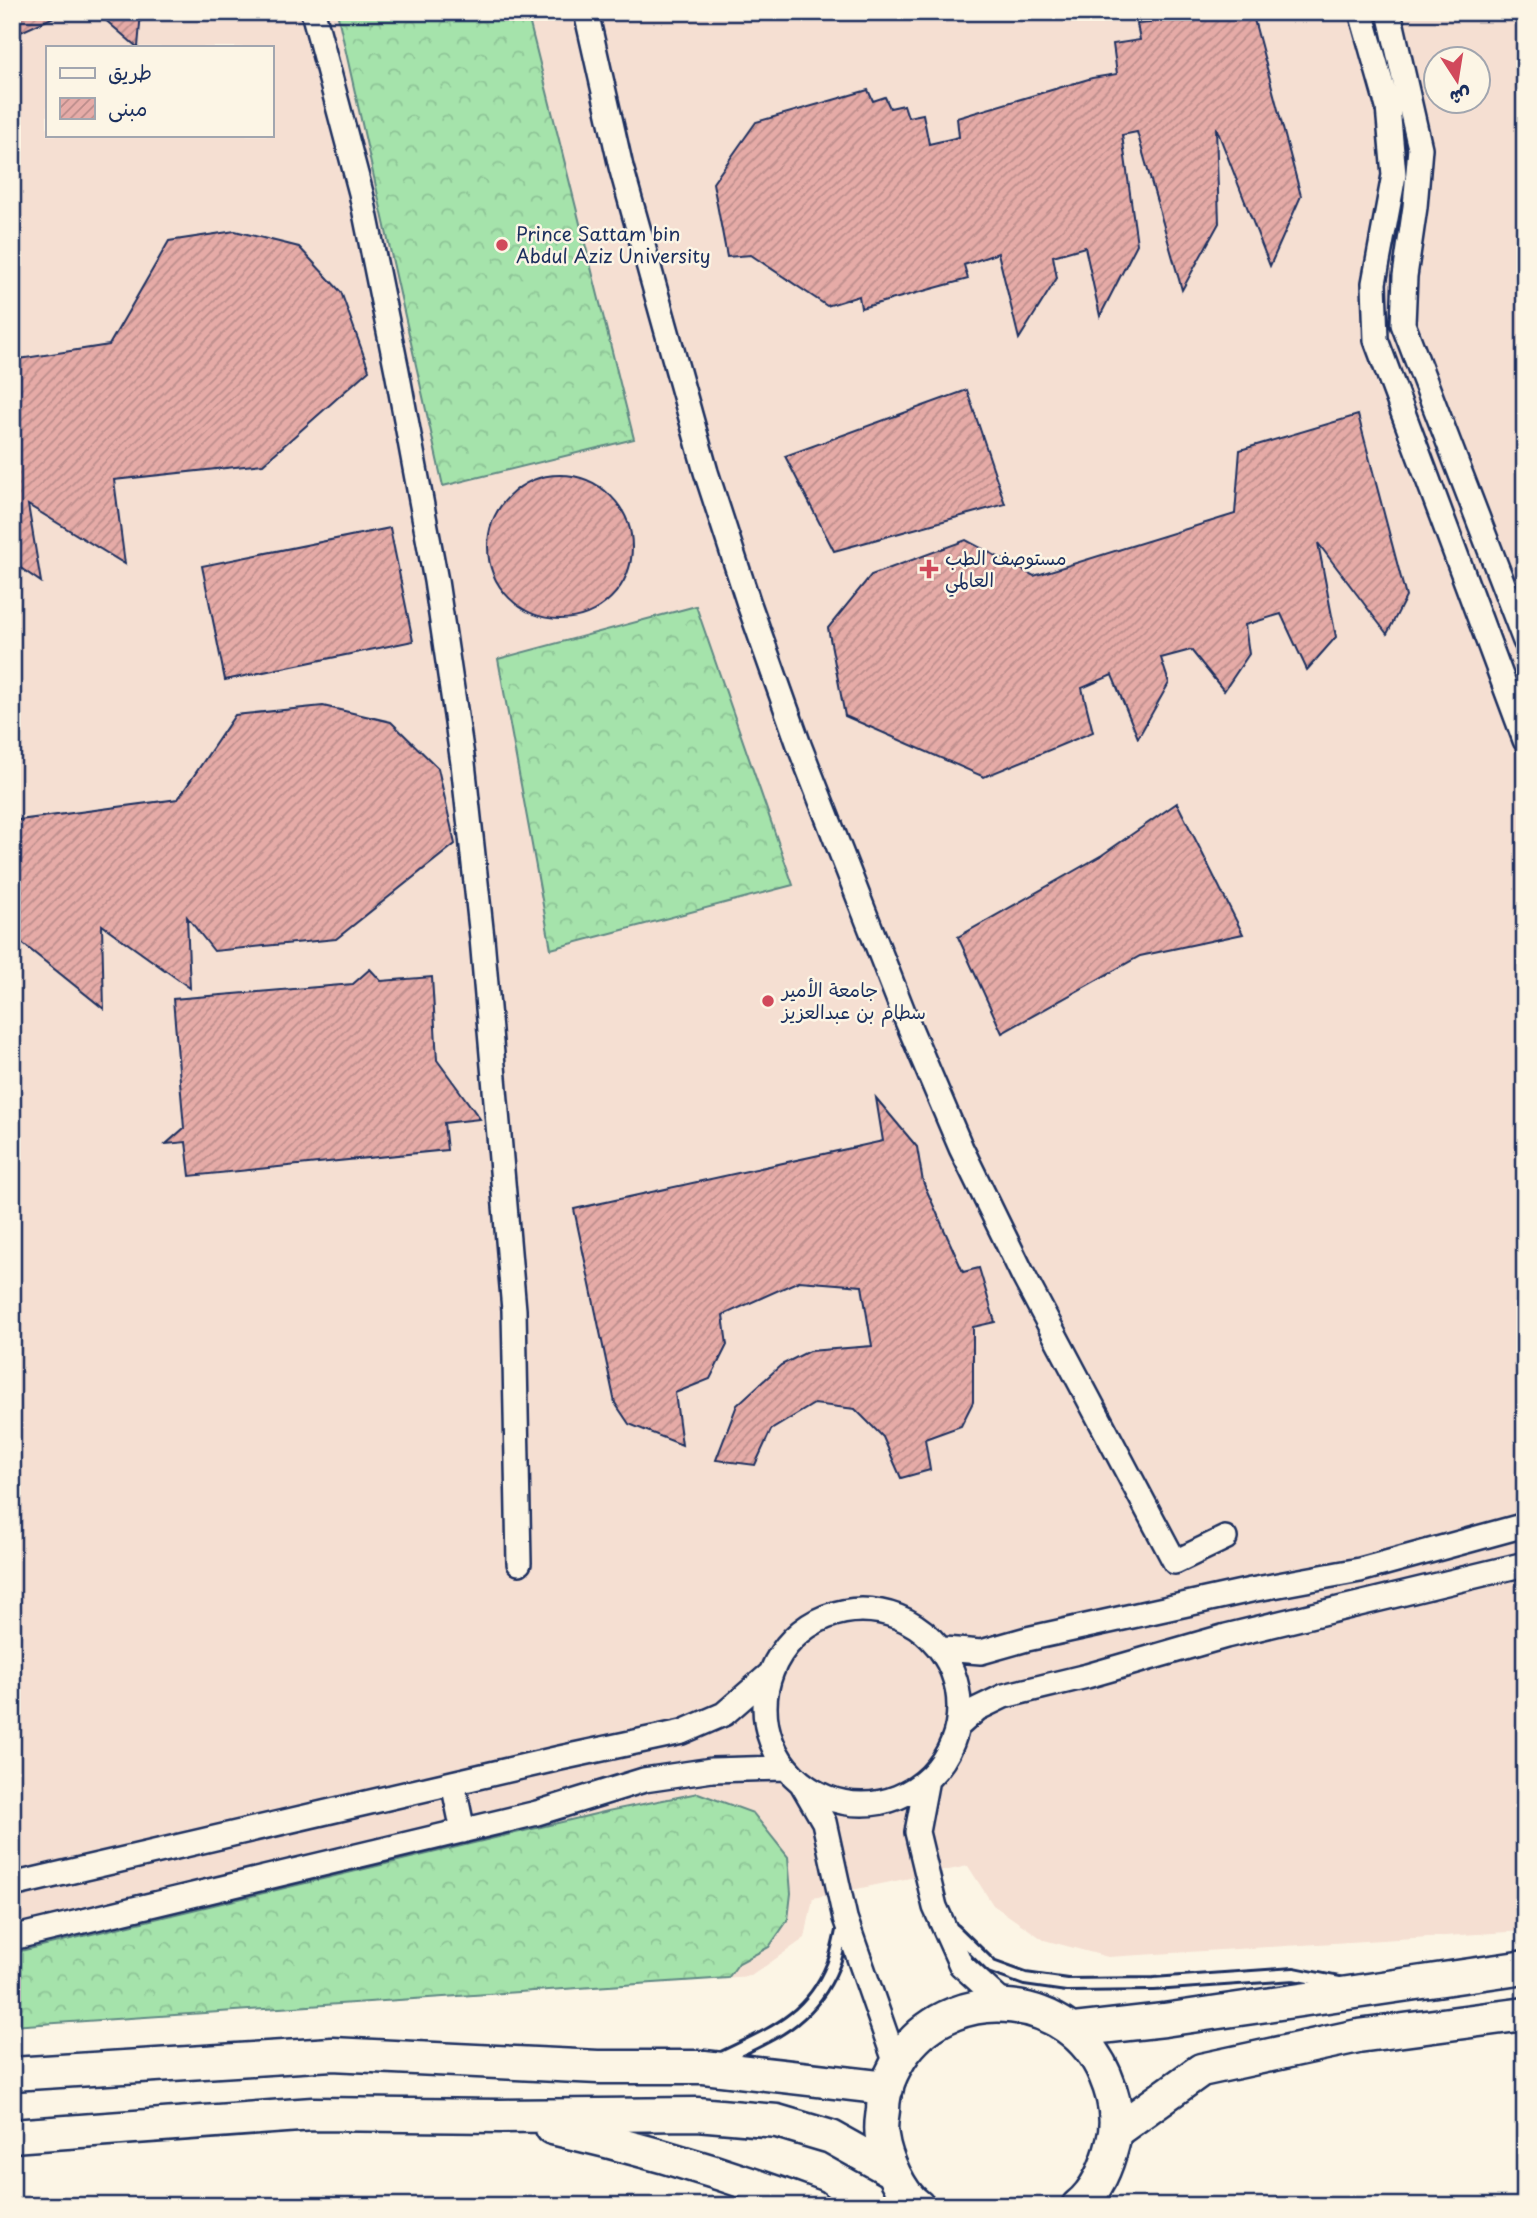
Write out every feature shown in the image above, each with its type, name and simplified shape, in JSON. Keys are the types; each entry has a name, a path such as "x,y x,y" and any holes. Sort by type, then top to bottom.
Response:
{"main road":[{"path":"1074,2030 1164,2020 1525,1967"},
{"path":"918,2206 892,2171 881,2135 883,2099 891,2076 915,2038 941,2018 972,2007 1004,2004 1041,2011 1074,2030 1099,2059 1113,2094 1116,2131 1107,2168 1086,2200 1078,2206"},
{"path":"1116,2131 1201,2070 1358,2036 1525,2014"},
{"path":"12,2074 332,2054 598,2067 704,2067 891,2076"},
{"path":"12,2136 313,2114 697,2114 777,2121 831,2137 892,2171"},
{"path":"499,2116 628,2145 756,2184 813,2206"}],"street":[{"path":"313,12 360,193 388,330 436,582 463,763 482,938 514,1310 519,1563"},
{"path":"586,12 624,180 706,471 748,604 799,745 904,1014 961,1148 1017,1264 1175,1562 1225,1538"},
{"path":"1361,12 1388,107 1394,175 1374,283 1376,340 1525,740"},
{"path":"1389,12 1420,148 1402,324 1525,641"},
{"path":"891,2076 845,1918 824,1822 769,1739 764,1707 770,1674 784,1648 804,1628 831,1615 859,1610 888,1614 915,1626 944,1649 981,1652 1027,1639 1251,1590 1360,1570 1525,1525"},
{"path":"957,1727 976,1709 1004,1696 1087,1676 1226,1636 1525,1564"},
{"path":"1360,1570 1366,1603"},
{"path":"12,1938 537,1813 644,1780 712,1770 793,1776 832,1800 865,1804 898,1797 927,1779 946,1755 957,1727 958,1698 944,1649"},
{"path":"12,1885 682,1732 724,1714 770,1674"},
{"path":"927,1779 917,1832 936,1907 961,1965 1004,2004"},
{"path":"453,1783 463,1831"}],"lane":[{"path":"936,1907 963,1941 992,1967 1026,1979 1067,1985 1142,1984 1294,1974 1369,1989"},
{"path":"704,2067 788,2025 813,2002 834,1964 845,1918"}],"shaded area":[{"name":"جامعة الأمير سطام بن عبدالعزيز","path":"12,12 1525,12 1525,1931 1108,1957 1044,1940 993,1905 968,1866 813,1898 805,1938 751,1976 12,2026"}],"green space":[{"path":"337,12 527,12 634,439 443,486"},
{"path":"696,606 793,885 551,949 498,659"},
{"path":"698,1793 753,1813 788,1857 791,1893 788,1920 769,1947 739,1963 728,1978 12,2026 12,1953 608,1811"}],"building":[{"path":"12,12 65,12 12,36"},
{"path":"96,12 141,12 138,46"},
{"path":"1148,12 1252,12 1301,196 1270,266 1216,127 1219,223 1182,290 1137,132 1122,135 1137,244 1100,316 1085,247 1053,256 1057,278 1019,339 998,253 964,265 968,279 861,308 859,296 827,306 751,255 727,257 713,183 756,122 868,90 873,101 885,97 890,108 904,105 908,117 923,114 929,144 959,137 957,118 1092,78 1117,74 1113,44 1140,40 1137,24 1150,23"},
{"path":"235,231 299,247 341,292 369,370 263,464 114,480 125,564 28,505 41,582 12,562 12,360 109,345 169,241"},
{"path":"967,390 1005,504 834,551 785,456"},
{"path":"1358,415 1406,597 1387,634 1318,543 1336,637 1307,670 1281,614 1245,625 1249,654 1224,691 1191,650 1161,658 1169,683 1138,738 1112,675 1082,688 1093,732 984,777 845,716 828,628 871,575 966,540 1034,576 1235,514 1240,450"},
{"path":"560,475 588,480 611,496 627,519 632,547 627,575 611,598 588,614 560,619 532,614 509,598 493,575 488,547 493,519 509,496 532,480"},
{"path":"390,528 413,641 225,680 202,566"},
{"path":"323,706 391,722 438,768 455,844 336,939 214,951 187,917 190,988 102,925 104,1009 12,935 12,821 178,799 235,715"},
{"path":"1177,803 1243,934 1140,956 1002,1033 958,937 1102,855"},
{"path":"370,969 381,981 432,977 437,1060 480,1119 444,1123 447,1150 190,1176 186,1142 166,1144 184,1128 173,999 353,984"},
{"path":"876,1098 917,1147 923,1182 963,1272 979,1268 995,1322 973,1327 973,1402 961,1426 925,1439 930,1470 901,1478 883,1437 855,1409 814,1404 771,1430 755,1465 716,1460 737,1405 781,1365 809,1351 872,1346 862,1286 799,1281 723,1315 727,1345 710,1379 675,1393 682,1445 629,1424 615,1403 574,1209 883,1141"}],"place":[{"name":"Prince Sattam bin Abdul Aziz University","path":"502,245"},
{"name":"مستوصف الطب العالمي","path":"929,569"},
{"name":"جامعة الأمير سطام بن عبدالعزيز","path":"768,1001"}]}
